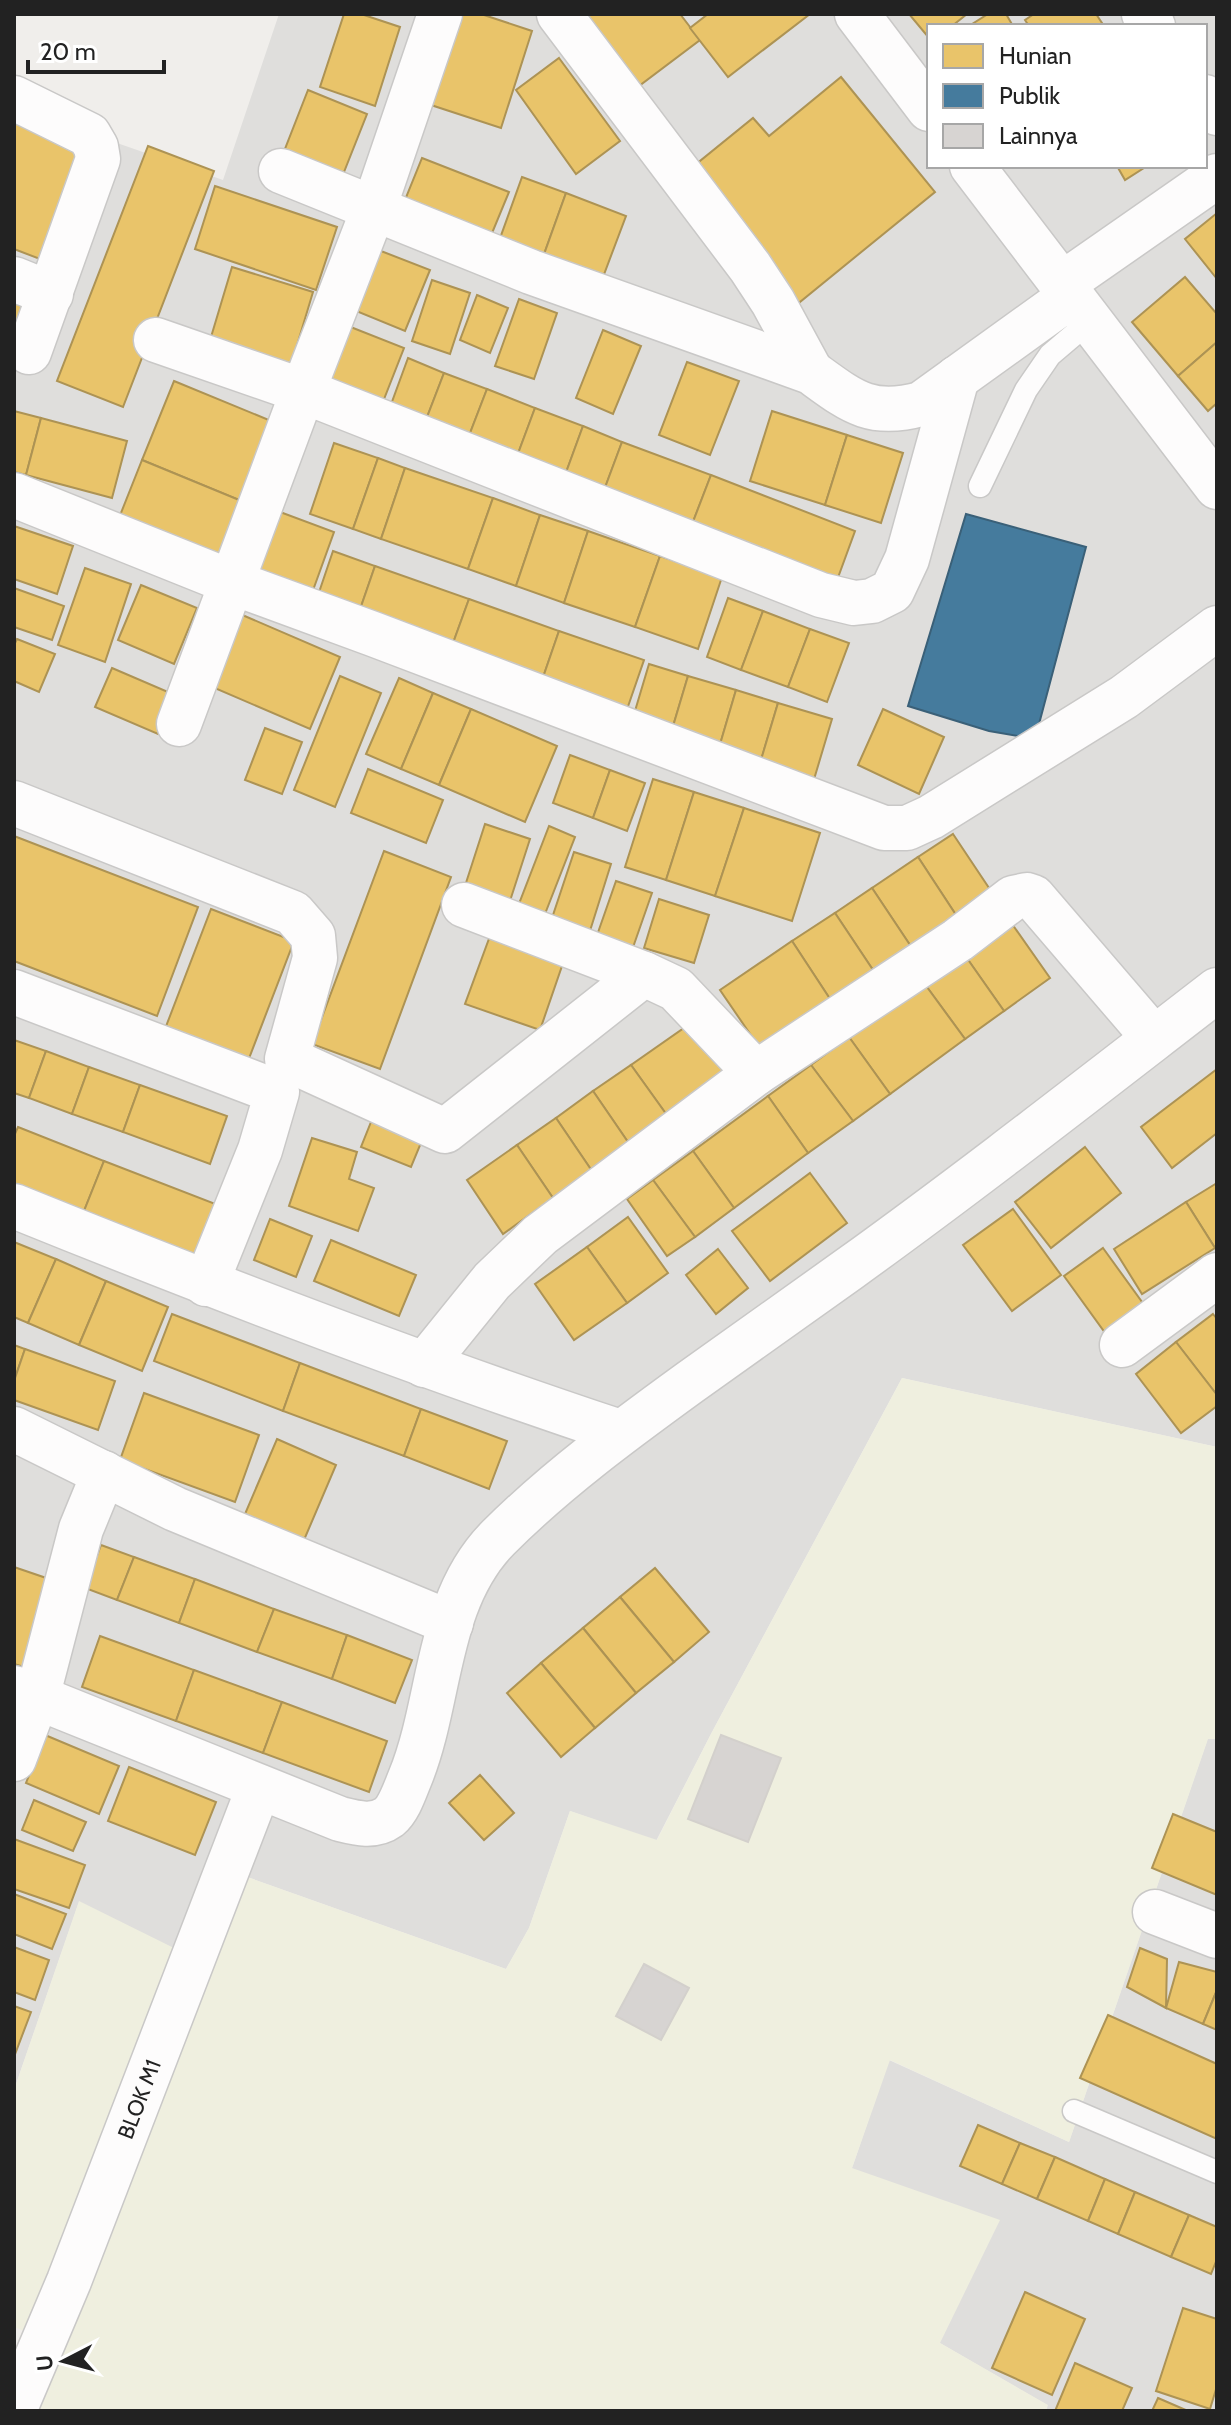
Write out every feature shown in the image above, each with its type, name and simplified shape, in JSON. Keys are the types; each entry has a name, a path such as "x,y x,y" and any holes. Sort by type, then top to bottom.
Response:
{"street":[{"path":"179,724 374,208 440,14"},
{"path":"559,14 750,267 811,372"},
{"path":"857,14 927,106"},
{"path":"14,98 89,135 98,159 33,286 29,352"},
{"path":"974,168 1217,487"},
{"path":"281,171 531,272 811,372 846,397 862,405 888,411 921,404 1074,300 1217,176"},
{"path":"156,340 303,391 821,595 854,603 872,601 892,591 907,559 957,378"},
{"path":"14,495 231,582 884,828 907,828 931,817 1124,697 1217,628"},
{"path":"14,803 293,913 313,936 315,958 287,1059 445,1131 644,974"},
{"path":"424,1365 492,1281 540,1235 756,1073 958,940 1013,898 1033,897 1154,1038"},
{"path":"464,905 676,989 756,1073"},
{"path":"26,1693 340,1819 363,1825 390,1816 419,1756 458,1599 477,1563 496,1540 620,1432 916,1221 1217,990"},
{"path":"14,992 277,1092 250,1178 206,1284"},
{"path":"14,1206 206,1284 424,1365 620,1432"},
{"path":"1122,1345 1217,1275"},
{"path":"14,1429 175,1509 451,1623"},
{"path":"14,1759 26,1693 81,1529 104,1473"},
{"name":"BLOK M1","path":"14,2411 25,2356 69,2281 259,1787"},
{"path":"1155,1912 1217,1936"}],"lane":[{"path":"980,486 1026,390 1050,355 1074,300"},
{"path":"1074,2111 1217,2172"}],"shaded area":[{"path":"279,14 1217,14 1217,1447 902,1378 656,1841 570,1811 529,1928 506,1969 222,1868 178,1951 79,1902 14,2090 14,107 223,180"},
{"path":"1208,1738 1217,1739 1217,2411 1046,2411 1047,2405 940,2343 852,2168 889,2060 1069,2142"}],"green space":[{"path":"902,1378 1217,1447 1217,1739 1208,1739 1069,2142 890,2060 852,2168 1000,2220 940,2343 1048,2405 1046,2411 26,2411 51,2341 14,2327 14,2090 79,1901 178,1950 222,1868 506,1969 529,1928 570,1811 657,1840"}],"building: Hunian":[{"path":"344,14 361,14 400,27 375,106 320,87"},
{"path":"460,14 481,14 532,31 501,128 431,105"},
{"path":"567,14 680,14 700,40 627,95"},
{"path":"708,14 810,14 728,77 690,28"},
{"path":"909,14 967,14 954,24 927,24 927,36"},
{"path":"988,14 1006,14 1012,24 972,24"},
{"path":"1034,14 1096,14 1103,24 1028,24 1025,20"},
{"path":"559,58 620,141 576,174 516,90"},
{"path":"841,77 935,192 795,306 684,174 753,118 769,136"},
{"path":"308,90 367,114 342,177 283,154"},
{"path":"14,121 83,147 40,259 14,249"},
{"path":"148,146 214,171 123,407 57,381"},
{"path":"422,158 509,192 490,238 403,205"},
{"path":"1118,168 1144,168 1125,180"},
{"path":"522,177 566,193 538,271 494,255"},
{"path":"215,186 337,227 316,290 195,249"},
{"path":"566,193 626,216 597,293 538,271"},
{"path":"1217,213 1217,279 1185,239"},
{"path":"368,246 430,270 405,331 344,306"},
{"path":"232,267 313,292 286,382 205,357"},
{"path":"1185,277 1217,314 1217,342 1178,376 1132,322"},
{"path":"432,280 470,293 450,354 412,341"},
{"path":"14,292 35,300 14,357"},
{"path":"477,295 508,308 490,353 460,340"},
{"path":"519,299 557,313 534,379 495,366"},
{"path":"343,324 404,348 377,417 315,393"},
{"path":"603,330 641,346 613,414 576,398"},
{"path":"1217,342 1217,403 1208,411 1178,376"},
{"path":"408,358 444,373 424,425 389,410"},
{"path":"687,362 739,381 710,455 659,435"},
{"path":"444,373 487,389 467,441 424,425"},
{"path":"174,381 276,423 244,502 142,460"},
{"path":"487,389 535,408 516,459 467,441"},
{"path":"535,408 583,426 564,478 516,459"},
{"path":"14,411 41,418 26,475 14,472"},
{"path":"772,411 847,435 825,505 750,481"},
{"path":"41,418 127,441 112,498 26,475"},
{"path":"583,426 622,442 603,493 564,478"},
{"path":"847,435 903,453 881,523 825,505"},
{"path":"622,442 711,475 691,527 603,493"},
{"path":"334,443 378,458 353,529 310,514"},
{"path":"378,458 405,468 381,539 353,529"},
{"path":"142,460 244,502 219,565 117,523"},
{"path":"405,468 493,498 468,569 381,539"},
{"path":"711,475 855,531 836,583 691,527"},
{"path":"493,498 540,515 516,586 468,569"},
{"path":"272,509 334,532 312,593 250,570"},
{"path":"540,515 588,531 564,603 516,586"},
{"path":"14,526 73,546 57,594 14,579"},
{"path":"588,531 660,556 635,627 564,603"},
{"path":"333,551 375,566 355,624 313,610"},
{"path":"660,556 722,577 698,649 635,627"},
{"path":"375,566 469,599 448,657 355,624"},
{"path":"85,568 131,584 105,662 58,645"},
{"path":"141,585 197,608 174,664 118,640"},
{"path":"14,588 64,606 52,640 14,627"},
{"path":"728,598 763,611 741,670 707,657"},
{"path":"469,599 559,631 539,689 448,657"},
{"path":"763,611 810,629 788,687 741,670"},
{"path":"240,614 340,657 310,729 210,686"},
{"path":"810,629 849,643 827,702 788,687"},
{"path":"559,631 644,660 624,718 539,689"},
{"path":"17,639 55,654 39,692 14,681 14,645"},
{"path":"649,664 688,676 668,743 629,731"},
{"path":"112,668 175,695 158,734 95,707"},
{"path":"340,676 381,693 335,807 294,790"},
{"path":"688,676 736,690 716,758 668,743"},
{"path":"399,678 433,693 401,769 366,754"},
{"path":"736,690 778,703 758,770 716,758"},
{"path":"433,693 471,709 439,785 401,769"},
{"path":"778,703 832,719 812,786 758,770"},
{"path":"471,709 557,746 525,822 439,785"},
{"path":"883,709 944,737 919,794 858,765"},
{"path":"265,728 302,742 282,794 245,780"},
{"path":"570,755 610,770 593,818 553,803"},
{"path":"368,769 443,800 426,843 351,813"},
{"path":"610,770 645,783 627,831 593,818"},
{"path":"653,779 694,792 666,880 625,867"},
{"path":"694,792 744,808 715,896 666,880"},
{"path":"744,808 820,833 792,921 715,896"},
{"path":"485,824 530,839 509,904 464,889"},
{"path":"549,826 575,837 543,919 517,909"},
{"path":"953,834 993,894 958,918 918,857"},
{"path":"14,836 198,907 157,1016 14,961"},
{"path":"384,851 451,877 380,1069 312,1044"},
{"path":"574,852 611,864 589,934 551,921"},
{"path":"918,857 958,918 912,948 872,888"},
{"path":"616,881 652,893 631,953 595,941"},
{"path":"872,888 912,948 875,973 835,913"},
{"path":"659,899 709,915 694,963 644,948"},
{"path":"211,909 294,941 248,1061 165,1029"},
{"path":"835,913 875,973 832,1002 792,941"},
{"path":"1010,921 1050,978 1004,1011 964,954"},
{"path":"490,936 563,963 540,1030 465,1004"},
{"path":"792,941 832,1002 761,1050 720,990"},
{"path":"964,954 1004,1011 965,1039 924,983"},
{"path":"924,983 965,1039 890,1094 849,1037"},
{"path":"694,1021 731,1075 669,1118 631,1065"},
{"path":"849,1037 890,1094 853,1121 811,1065"},
{"path":"14,1040 46,1051 29,1098 14,1093"},
{"path":"46,1051 89,1067 72,1114 29,1098"},
{"path":"631,1065 669,1118 630,1145 593,1091"},
{"path":"811,1065 853,1121 808,1153 768,1096"},
{"path":"89,1067 140,1085 123,1132 72,1114"},
{"path":"1217,1069 1217,1133 1172,1168 1141,1127"},
{"path":"140,1085 227,1116 210,1164 123,1132"},
{"path":"593,1091 630,1145 592,1171 556,1118"},
{"path":"768,1096 808,1153 734,1208 693,1151"},
{"path":"373,1117 423,1138 411,1167 361,1147"},
{"path":"556,1118 592,1171 553,1198 517,1145"},
{"path":"18,1127 104,1161 84,1211 14,1184 14,1136"},
{"path":"312,1138 357,1152 349,1179 374,1188 358,1231 289,1206"},
{"path":"517,1145 553,1198 503,1234 467,1180"},
{"path":"1085,1147 1121,1193 1051,1248 1015,1202"},
{"path":"693,1151 734,1208 695,1237 653,1180"},
{"path":"104,1161 218,1205 198,1256 84,1211"},
{"path":"810,1173 847,1223 770,1281 732,1231"},
{"path":"653,1180 695,1237 667,1256 627,1199"},
{"path":"1217,1183 1217,1246 1215,1248 1186,1202"},
{"path":"1186,1202 1215,1248 1142,1294 1114,1249"},
{"path":"1013,1209 1061,1275 1012,1311 963,1245"},
{"path":"628,1217 668,1273 627,1303 587,1247"},
{"path":"270,1219 312,1236 296,1277 254,1260"},
{"path":"331,1240 416,1275 399,1316 314,1281"},
{"path":"14,1242 56,1259 28,1323 14,1317"},
{"path":"587,1247 627,1303 574,1340 535,1284"},
{"path":"1103,1248 1150,1313 1111,1341 1064,1276"},
{"path":"718,1249 748,1288 716,1314 686,1275"},
{"path":"56,1259 106,1281 79,1345 28,1323"},
{"path":"106,1281 168,1307 142,1371 79,1345"},
{"path":"172,1314 300,1363 283,1411 154,1361"},
{"path":"1213,1314 1217,1319 1217,1395 1176,1342"},
{"path":"1176,1342 1217,1395 1217,1406 1181,1433 1136,1374"},
{"path":"14,1345 25,1349 14,1381"},
{"path":"25,1349 115,1381 98,1430 14,1400 14,1381"},
{"path":"300,1363 421,1409 404,1456 283,1411"},
{"path":"144,1393 259,1435 235,1502 120,1460"},
{"path":"421,1409 507,1441 489,1489 404,1456"},
{"path":"277,1439 336,1465 304,1540 245,1514"},
{"path":"101,1545 134,1557 117,1600 85,1588"},
{"path":"134,1557 195,1579 179,1623 117,1600"},
{"path":"14,1567 52,1580 24,1667 14,1664"},
{"path":"655,1568 709,1632 674,1662 620,1597"},
{"path":"195,1579 274,1609 257,1652 179,1623"},
{"path":"620,1597 674,1662 636,1693 583,1628"},
{"path":"274,1609 347,1635 332,1679 257,1652"},
{"path":"583,1628 636,1693 595,1728 541,1663"},
{"path":"347,1635 412,1660 395,1703 332,1679"},
{"path":"100,1636 194,1670 176,1721 82,1687"},
{"path":"541,1663 595,1728 561,1757 507,1693"},
{"path":"194,1670 282,1702 263,1753 176,1721"},
{"path":"282,1702 387,1741 369,1792 263,1753"},
{"path":"45,1735 119,1766 99,1814 26,1783"},
{"path":"129,1767 216,1802 195,1855 108,1821"},
{"path":"480,1775 514,1813 484,1840 449,1803"},
{"path":"34,1800 86,1822 73,1851 22,1830"},
{"path":"1173,1814 1217,1832 1217,1895 1152,1868"},
{"path":"14,1839 85,1865 69,1908 14,1889"},
{"path":"14,1894 66,1914 52,1949 14,1934"},
{"path":"14,1947 49,1960 35,2000 14,1992"},
{"path":"1140,1948 1167,1959 1166,2008 1127,1987"},
{"path":"1179,1962 1217,1972 1217,1990 1203,2024 1166,2008"},
{"path":"1217,1990 1217,2030 1203,2024"},
{"path":"14,2006 31,2012 14,2057"},
{"path":"1108,2015 1217,2064 1217,2139 1080,2078"},
{"path":"978,2125 1020,2143 1002,2184 960,2166"},
{"path":"1020,2143 1055,2157 1037,2199 1002,2184"},
{"path":"1055,2157 1105,2179 1088,2221 1037,2199"},
{"path":"1105,2179 1135,2192 1118,2234 1088,2221"},
{"path":"1135,2192 1189,2215 1171,2257 1118,2234"},
{"path":"1189,2215 1217,2227 1217,2259 1211,2274 1171,2257"},
{"path":"1025,2292 1085,2319 1052,2395 992,2368"},
{"path":"1183,2308 1217,2319 1217,2386 1210,2409 1156,2391"},
{"path":"1075,2363 1132,2388 1122,2411 1055,2411"},
{"path":"1158,2398 1188,2411 1152,2411"}],"building: Publik":[{"path":"966,514 1086,547 1035,739 989,731 908,706"}],"building: Lainnya":[{"path":"721,1735 781,1758 748,1842 688,1819"},
{"path":"644,1964 689,1988 661,2040 616,2016"}]}
